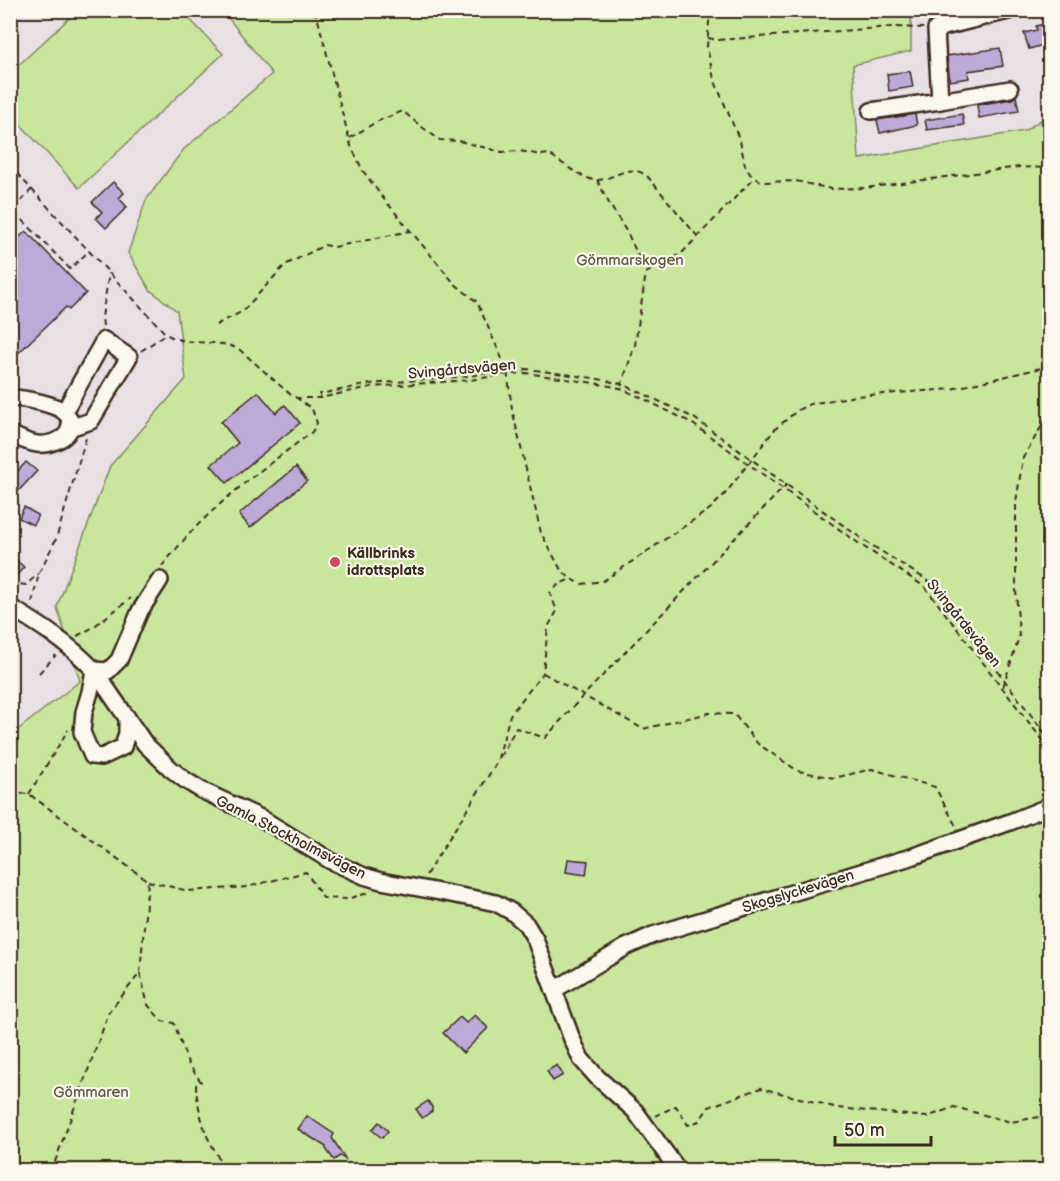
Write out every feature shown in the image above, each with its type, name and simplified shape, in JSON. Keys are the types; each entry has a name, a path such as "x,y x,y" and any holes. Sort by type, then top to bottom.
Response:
{"street":[{"path":"940,101 936,29 1012,10"},
{"path":"871,111 1010,89"},
{"path":"64,412 104,340 129,357 91,421 69,428"},
{"path":"10,398 56,408 69,418 69,428 60,440 45,444 27,442 10,434"},
{"path":"127,717 127,734 123,747 102,757 92,756 82,732 94,670 108,671 119,660 140,611 161,574"},
{"name":"Gamla Stockholmsvägen","path":"10,606 43,627 78,654 94,670 146,744 185,780 201,790 261,818 331,861 364,876 496,903 520,918 535,939 581,1059 597,1077 636,1111 678,1170"},
{"name":"Skogslyckevägen","path":"554,990 626,946 653,935 914,856 1050,806"}],"path":[{"path":"314,10 351,146 363,171 455,284 477,302 507,370 512,409 541,533 561,570 571,579 582,584 603,581 710,509 725,494 775,429 798,410 810,404 855,396 951,389 1050,366"},
{"path":"710,10 707,47 714,79 740,141 745,165 750,174 762,182 796,182 831,189 865,188 1019,167 1050,168"},
{"path":"708,38 718,40 893,27 936,29"},
{"path":"349,138 376,122 403,111 440,140 459,141 502,152 549,154 591,180 608,179 627,171 639,171 648,177 698,237"},
{"path":"10,166 166,334 185,341 234,346 312,410 317,423 312,432 254,476 206,517 180,545 161,574"},
{"path":"646,273 682,253 755,177"},
{"path":"597,179 628,234 646,273 634,345 620,388"},
{"path":"32,189 12,211 70,269 89,251"},
{"path":"216,325 243,311 285,265 325,245 333,247 410,231"},
{"path":"104,340 102,317 109,273"},
{"path":"129,357 166,334"},
{"path":"320,398 320,394 370,384 527,369 622,384 694,418 865,541 930,582 1050,740"},
{"name":"Svingårdsvägen","path":"297,398 320,398 371,387 470,380 508,374 526,374 620,388 690,422 864,547 926,587 1050,750"},
{"path":"1003,688 1019,637 1016,589 1016,502 1023,458 1050,412"},
{"path":"1045,420 1050,421"},
{"path":"29,618 39,573 56,539 91,421"},
{"path":"418,888 516,728 545,738 787,484"},
{"path":"10,583 26,585 39,573"},
{"path":"497,762 510,715 543,673 548,627 557,611 550,593 559,584 571,579"},
{"path":"39,673 50,663 63,643 92,628 136,595"},
{"path":"543,673 643,729 709,713 734,714 758,744 798,771 834,778 872,769 935,787 963,839"},
{"path":"29,794 68,729 83,720"},
{"path":"10,794 29,794 148,881 188,891 247,887 306,872 323,898 347,899 369,892"},
{"path":"148,881 140,973 148,1005 162,1021 174,1023 188,1063 201,1082 196,1084 196,1096 206,1134 218,1155 223,1170"},
{"path":"52,1170 109,1012 140,973"},
{"path":"644,1121 676,1106 688,1125 699,1121 709,1107 761,1088 838,1108 927,1116 954,1107 1011,1122 1050,1115"}],"green space":[{"path":"77,11 182,11 223,54 79,188 10,113 11,72"},
{"name":"Gömmarskogen","path":"223,11 964,11 911,19 911,51 853,65 859,159 1024,131 1047,116 1049,104 1049,1170 11,1170 11,735 80,681 57,607 110,466 186,379 177,311 150,290 128,253 146,200 183,150 272,74"}],"building":[{"path":"1050,22 1050,43 1029,49 1024,33 1037,30 1036,26"},
{"path":"1000,48 1003,66 968,71 969,78 950,81 947,56"},
{"path":"910,71 913,87 889,91 887,74"},
{"path":"1016,96 1019,111 979,118 977,105 1012,99"},
{"path":"915,114 917,125 880,133 877,120"},
{"path":"962,114 964,125 927,130 925,120"},
{"path":"113,182 124,193 119,198 127,207 106,228 96,218 102,212 92,202"},
{"path":"26,231 86,293 69,310 66,307 10,361 10,246"},
{"path":"258,392 276,413 285,405 300,423 227,483 211,465 238,443 221,422"},
{"path":"26,462 37,471 10,500 10,468 16,473"},
{"path":"296,467 307,481 250,528 239,514"},
{"path":"24,507 38,515 33,525 19,518"},
{"path":"10,555 24,567 16,576 10,571"},
{"path":"568,859 588,861 586,875 566,872"},
{"path":"475,1015 488,1028 463,1053 443,1033 460,1017 466,1023"},
{"path":"557,1065 563,1075 553,1081 547,1071"},
{"path":"428,1101 432,1111 422,1118 416,1109"},
{"path":"307,1116 334,1134 332,1138 346,1160 340,1156 334,1160 326,1147 298,1129"},
{"path":"379,1122 388,1131 382,1138 372,1130"}],"place":[{"name":"Källbrinks idrottsplats","path":"335,562"}],"park label":[{"name":"Gömmaren","path":"91,1092"}]}
